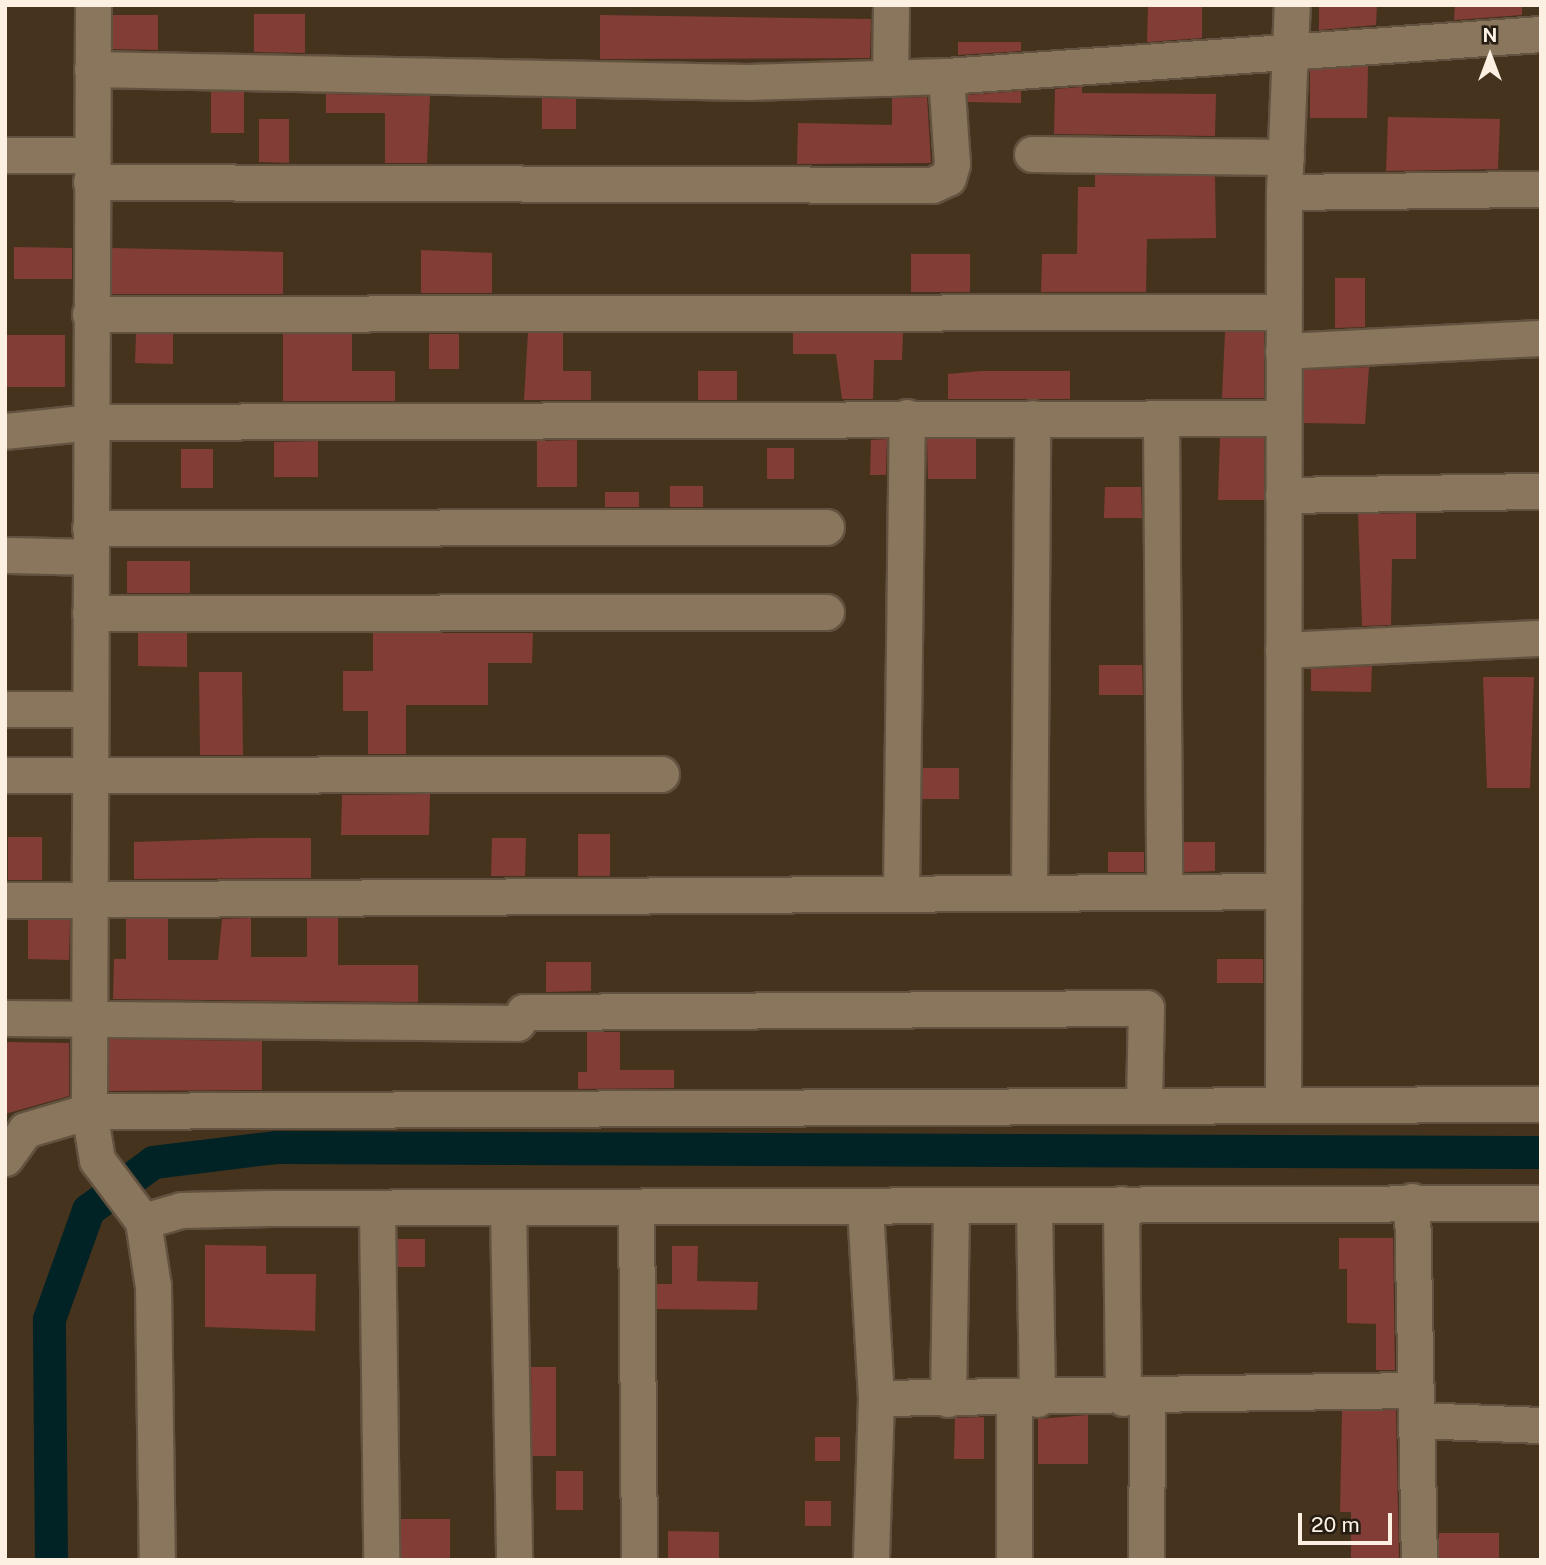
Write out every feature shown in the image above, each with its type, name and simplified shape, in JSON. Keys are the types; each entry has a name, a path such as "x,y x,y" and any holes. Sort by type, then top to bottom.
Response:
{"street":[{"path":"93,5 89,1111 97,1160 138,1215 153,1286 157,1560"},
{"path":"890,78 891,5"},
{"path":"1283,1105 1283,312 1284,192 1292,5"},
{"path":"92,69 747,82 946,76 1292,48 1541,34"},
{"path":"5,155 91,168 932,185 948,178 952,164 946,76"},
{"path":"1032,154 1286,157"},
{"path":"1284,192 1541,189"},
{"path":"90,314 1283,312"},
{"path":"1283,351 1541,338"},
{"path":"5,431 92,422 907,417 1283,418"},
{"path":"901,894 907,417"},
{"path":"1029,892 1032,418"},
{"path":"1161,418 1164,891"},
{"path":"1283,495 1541,491"},
{"path":"5,555 90,542 826,527"},
{"path":"90,613 826,612"},
{"path":"1283,650 1541,639"},
{"path":"5,709 90,709"},
{"path":"5,775 661,774"},
{"path":"5,900 1283,891"},
{"path":"5,1018 89,1024 517,1023 524,1012 1146,1008 1144,1106"},
{"path":"5,1158 25,1130 89,1111 1541,1104"},
{"path":"138,1215 181,1210 377,1208 865,1207 1412,1201 1541,1203"},
{"path":"1412,1201 1419,1560"},
{"path":"1121,1204 1146,1560"},
{"path":"1014,1560 1034,1205"},
{"path":"948,1399 951,1206"},
{"path":"865,1207 876,1398 871,1560"},
{"path":"377,1208 381,1560"},
{"path":"508,1208 514,1560"},
{"path":"636,1208 639,1560"},
{"path":"876,1398 1135,1398 1416,1405 1541,1425"}],"building":[{"path":"1148,5 1202,5 1202,38 1147,42"},
{"path":"1319,5 1377,5 1376,25 1319,30"},
{"path":"1455,5 1522,5 1522,15 1454,20"},
{"path":"254,14 305,14 305,53 254,52"},
{"path":"113,15 158,15 158,50 113,49"},
{"path":"600,15 871,19 870,58 600,59"},
{"path":"958,42 1021,42 1021,51 958,55"},
{"path":"1368,66 1367,118 1310,118 1310,70"},
{"path":"1082,87 1082,93 1216,94 1215,136 1054,134 1055,89"},
{"path":"211,91 244,92 244,133 211,133"},
{"path":"1021,91 1021,103 968,102 967,95"},
{"path":"326,94 430,96 427,163 385,163 385,113 326,113"},
{"path":"927,97 931,163 797,164 798,123 892,125 892,98"},
{"path":"542,98 576,99 576,129 542,129"},
{"path":"1388,117 1500,119 1498,169 1386,171"},
{"path":"259,119 289,119 289,163 259,162"},
{"path":"1095,175 1215,176 1216,238 1147,239 1146,292 1041,292 1042,254 1077,254 1078,187 1095,187"},
{"path":"14,247 72,248 72,279 14,279"},
{"path":"112,248 283,252 283,294 112,294"},
{"path":"421,250 492,253 492,293 421,293"},
{"path":"911,254 970,254 970,292 911,292"},
{"path":"1335,278 1365,278 1365,327 1335,328"},
{"path":"1225,332 1264,332 1264,398 1222,398"},
{"path":"528,333 563,333 563,371 591,371 591,400 524,400"},
{"path":"793,333 903,333 902,360 874,360 873,399 842,399 836,354 793,354"},
{"path":"136,334 173,334 173,364 135,363"},
{"path":"283,334 352,334 352,371 395,371 395,401 283,401"},
{"path":"429,334 459,334 459,369 429,369"},
{"path":"5,335 65,335 65,387 5,387"},
{"path":"1369,367 1365,424 1304,423 1304,370"},
{"path":"698,371 737,371 737,400 698,400"},
{"path":"981,371 1070,371 1070,399 948,399 948,374"},
{"path":"1220,438 1264,438 1264,500 1218,500"},
{"path":"887,439 886,475 870,475 871,440"},
{"path":"927,439 976,439 976,479 928,479"},
{"path":"577,440 577,487 537,487 537,441"},
{"path":"318,441 318,477 274,477 274,442"},
{"path":"767,448 794,448 794,479 767,479"},
{"path":"181,449 213,449 213,488 181,488"},
{"path":"670,486 703,486 703,507 670,507"},
{"path":"1105,487 1141,487 1142,518 1104,518"},
{"path":"605,492 639,492 639,507 605,507"},
{"path":"1416,513 1416,559 1392,559 1391,625 1362,626 1358,514"},
{"path":"127,561 190,561 190,593 127,593"},
{"path":"138,633 187,633 187,667 138,666"},
{"path":"373,633 533,633 532,663 488,663 488,705 406,705 406,754 368,754 368,711 343,711 343,671 373,671"},
{"path":"1099,665 1142,665 1143,695 1099,695"},
{"path":"1372,666 1371,692 1311,691 1311,669"},
{"path":"199,672 242,672 243,755 200,755"},
{"path":"1483,677 1534,677 1530,788 1487,788"},
{"path":"923,768 959,768 959,799 922,799"},
{"path":"430,794 429,835 341,835 342,795"},
{"path":"578,834 610,834 610,876 578,876"},
{"path":"8,837 42,837 42,880 8,880"},
{"path":"311,838 311,878 134,879 134,842"},
{"path":"492,838 526,838 525,876 491,876"},
{"path":"1184,842 1215,842 1215,871 1184,872"},
{"path":"1108,852 1144,852 1144,872 1108,872"},
{"path":"251,918 251,957 307,957 307,918 338,918 338,965 418,965 418,1002 113,999 114,959 126,959 126,919 168,919 168,960 218,960 222,919"},
{"path":"28,920 70,920 69,960 28,959"},
{"path":"1217,959 1263,959 1263,983 1217,983"},
{"path":"546,962 591,962 591,991 546,992"},
{"path":"587,1032 620,1032 620,1070 674,1070 674,1088 578,1089 578,1072 587,1072"},
{"path":"109,1039 262,1041 262,1090 109,1091"},
{"path":"5,1042 69,1043 69,1096 5,1114"},
{"path":"1339,1238 1393,1238 1395,1370 1376,1370 1376,1324 1347,1323 1347,1269 1339,1269"},
{"path":"397,1239 425,1239 425,1267 398,1267"},
{"path":"205,1245 266,1246 266,1274 316,1274 315,1331 205,1327"},
{"path":"672,1246 698,1246 697,1281 758,1282 757,1310 657,1309 657,1284 672,1284"},
{"path":"531,1367 556,1367 556,1456 532,1456"},
{"path":"1396,1410 1399,1560 1351,1560 1351,1512 1340,1512 1342,1411"},
{"path":"1088,1415 1088,1464 1038,1464 1038,1419"},
{"path":"984,1417 984,1459 954,1459 955,1418"},
{"path":"815,1437 840,1437 840,1461 815,1461"},
{"path":"556,1471 583,1471 583,1510 556,1510"},
{"path":"805,1501 831,1501 831,1526 805,1526"},
{"path":"401,1519 450,1519 450,1558 401,1558"},
{"path":"668,1531 719,1532 719,1560 668,1560"},
{"path":"1439,1533 1499,1533 1499,1560 1439,1560"}],"waterway":[{"path":"51,1560 49,1319 88,1210 153,1162 275,1147 1541,1152"}]}
